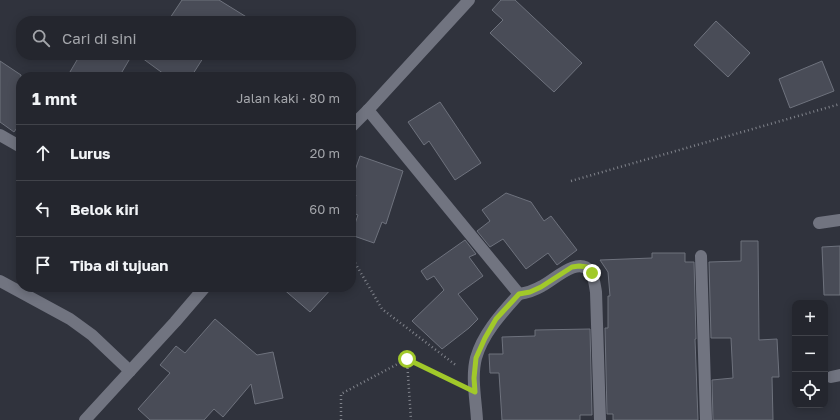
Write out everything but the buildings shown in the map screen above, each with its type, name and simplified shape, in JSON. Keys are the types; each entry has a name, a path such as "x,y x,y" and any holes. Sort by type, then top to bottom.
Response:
{"street":[{"path":"356,122 469,0"},
{"path":"368,110 519,294"},
{"path":"0,135 16,144"},
{"path":"819,223 840,220"},
{"path":"701,256 706,420"},
{"path":"477,420 474,378 476,358 496,319 519,294 530,292 541,287 572,267 579,266 587,267 592,273 596,292 600,420"},
{"path":"0,281 16,290"},
{"path":"20,292 70,319 92,335 130,371"},
{"path":"84,420 201,292"}],"path":[{"path":"570,181 840,104"},
{"path":"356,265 382,309 474,378"},
{"path":"407,359 475,392"},
{"path":"341,420 341,394 407,359"},
{"path":"407,359 412,420"}],"route":[{"path":"407,359 475,392 474,378 476,358 496,319 519,294 530,292 541,287 572,267 587,267 592,273"}]}
